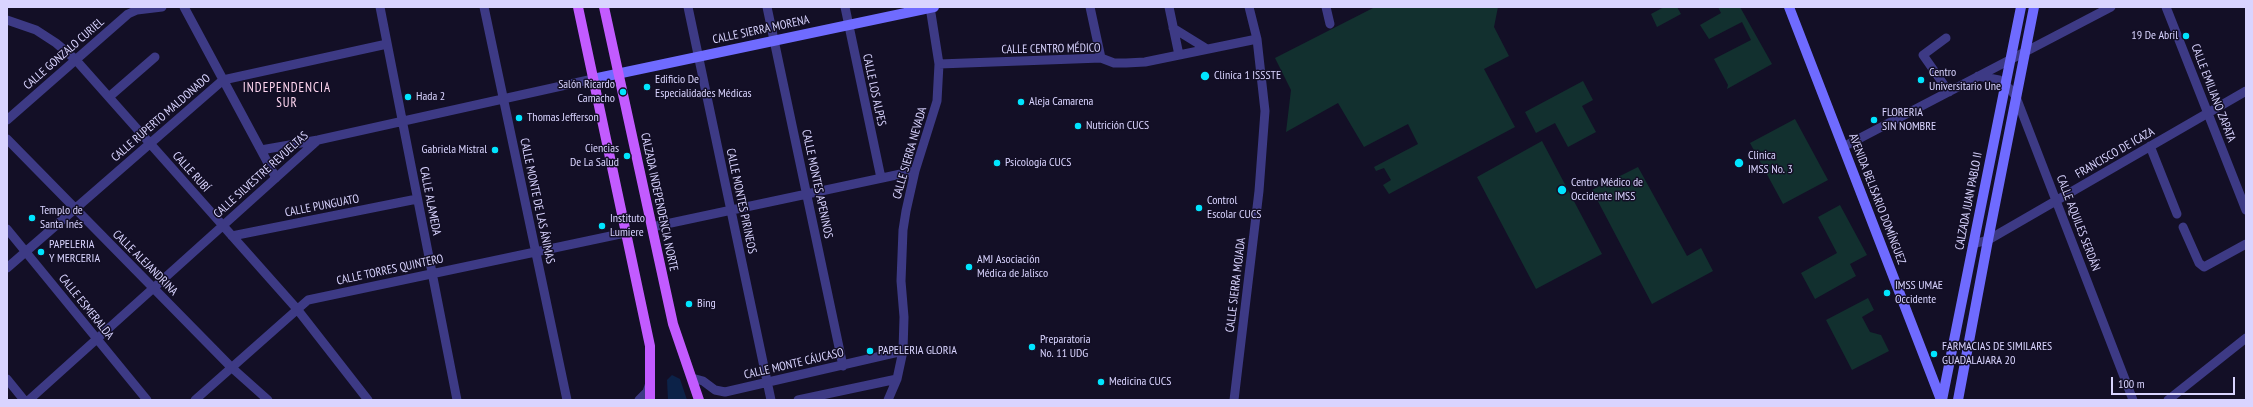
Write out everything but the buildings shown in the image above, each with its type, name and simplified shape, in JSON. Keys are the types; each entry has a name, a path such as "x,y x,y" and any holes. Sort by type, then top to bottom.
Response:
{"main road":[{"path":"578,7 650,346 650,400"},
{"name":"CALZADA INDEPENDENCIA NORTE","path":"604,7 673,324 699,400"},
{"name":"CALLE SIERRA MORENA","path":"593,79 931,7"},
{"name":"AVENIDA BELISARIO DOMÍNGUEZ","path":"1789,7 1942,400"},
{"name":"CALZADA JUAN PABLO II","path":"1942,400 2021,7"},
{"path":"1958,400 2034,7"}],"street":[{"name":"CALLE GONZALO CURIEL","path":"7,120 75,59 132,11 162,7"},
{"path":"184,7 276,178"},
{"name":"CALLE ALAMEDA","path":"380,7 457,400"},
{"name":"CALLE MONTE DE LAS ÁNIMAS","path":"484,7 567,400"},
{"name":"CALLE MONTES PIRINEOS","path":"688,7 771,400"},
{"name":"CALLE MONTES APENINOS","path":"767,7 843,366"},
{"name":"CALLE LOS ALPES","path":"845,7 881,178"},
{"name":"CALLE SIERRA NEVADA","path":"888,400 897,379 903,351 904,317 901,281 903,230 915,171 937,101 939,64 931,7"},
{"path":"1090,7 1101,58"},
{"path":"1169,7 1179,54"},
{"name":"CALLE SIERRA MOJADA","path":"1234,400 1259,191 1265,111 1257,39 1249,7"},
{"path":"1326,7 1330,24"},
{"path":"1843,147 2111,7"},
{"name":"CALLE EMILIANO ZAPATA","path":"2166,7 2243,196 2246,210"},
{"name":"CALLE RUBÍ","path":"7,20 36,30 56,43 75,59 297,309 368,400"},
{"path":"1173,28 1207,49"},
{"path":"1946,38 1923,55 1949,92"},
{"name":"CALLE CENTRO MÉDICO","path":"939,64 1101,58 1114,63 1126,64 1257,39"},
{"name":"CALLE RUPERTO MALDONADO","path":"7,268 223,80 387,44"},
{"path":"109,97 155,57"},
{"path":"1978,76 1993,78 2006,84"},
{"name":"CALLE SILVESTRE REVUELTAS","path":"29,400 318,140 593,79"},
{"name":"CALLE AQUILES SERDÁN","path":"2006,84 2016,97 2133,400"},
{"name":"FRANCISCO DE ICAZA","path":"1973,244 1988,240 2246,91"},
{"name":"CALLE ALEJANDRINA","path":"7,140 231,367 268,400"},
{"path":"261,150 318,140"},
{"path":"2150,146 2178,214"},
{"path":"652,227 915,171"},
{"name":"CALLE PUNGUATO","path":"232,236 417,199"},
{"path":"2183,227 2199,263 2204,267 2246,244"},
{"name":"CALLE ESMERALDA","path":"7,229 147,400"},
{"name":"CALLE TORRES QUINTERO","path":"195,400 308,300 625,233"},
{"path":"2168,400 2246,338"},
{"name":"CALLE MONTE CÁUCASO","path":"692,378 704,381 715,390 725,392 903,351"},
{"path":"7,379 24,400"},
{"path":"798,400 897,379"},
{"path":"639,400 647,392 651,380"}],"green space":[{"path":"1375,7 1498,7 1494,27 1509,56 1484,69 1515,127 1389,194 1383,185 1391,180 1384,168 1376,171 1374,167 1418,144 1408,124 1364,147 1338,103 1286,132 1291,90 1275,58"},
{"path":"1664,7 1677,7 1681,14 1657,27 1651,14"},
{"path":"1718,7 1740,7 1772,64 1727,89 1728,85 1714,59 1751,40 1742,22 1709,39 1700,25 1721,13"},
{"path":"1583,81 1593,100 1582,106 1596,132 1568,147 1555,123 1536,133 1525,112"},
{"path":"1795,119 1828,180 1783,204 1750,143"},
{"path":"1542,141 1602,254 1536,289 1477,177"},
{"path":"1638,167 1687,256 1701,248 1713,271 1652,304 1592,190"},
{"path":"1840,205 1867,255 1850,264 1856,276 1815,299 1801,273 1837,253 1818,217"},
{"path":"1868,298 1874,310 1862,317 1870,332 1881,335 1889,351 1852,370 1826,320"}],"water":[{"path":"672,375 680,379 687,400 668,400 667,380"}],"place":[{"name":"19 De Abril","path":"2186,36"},
{"name":"Clinica 1 ISSSTE","path":"1205,76"},
{"name":"Centro Universitario Une","path":"1921,80"},
{"name":"Edificio De Especialidades Médicas","path":"647,87"},
{"name":"Salón Ricardo Camacho","path":"623,92"},
{"name":"Hada 2","path":"408,97"},
{"name":"Aleja Camarena","path":"1021,102"},
{"name":"Thomas Jefferson","path":"519,118"},
{"name":"FLORERIA SIN NOMBRE","path":"1874,120"},
{"name":"Nutrición CUCS","path":"1078,126"},
{"name":"Gabriela Mistral","path":"495,150"},
{"name":"Ciencias De La Salud","path":"627,156"},
{"name":"Psicología CUCS","path":"997,163"},
{"name":"Clinica IMSS No. 3","path":"1739,163"},
{"name":"Centro Médico de Occidente IMSS","path":"1562,190"},
{"name":"Control Escolar CUCS","path":"1199,208"},
{"name":"Templo de Santa Inés","path":"32,218"},
{"name":"Instituto Lumiere","path":"602,226"},
{"name":"PAPELERIA Y MERCERIA","path":"41,252"},
{"name":"AMJ Asociación Médica de Jalisco","path":"969,267"},
{"name":"IMSS UMAE Occidente","path":"1887,293"},
{"name":"Bing","path":"689,304"},
{"name":"Preparatoria No. 11 UDG","path":"1032,347"},
{"name":"PAPELERIA GLORIA","path":"870,351"},
{"name":"FARMACIAS DE SIMILARES GUADALAJARA 20","path":"1934,354"},
{"name":"Medicina CUCS","path":"1101,382"}],"district":[{"name":"INDEPENDENCIA SUR","path":"287,96"}]}
